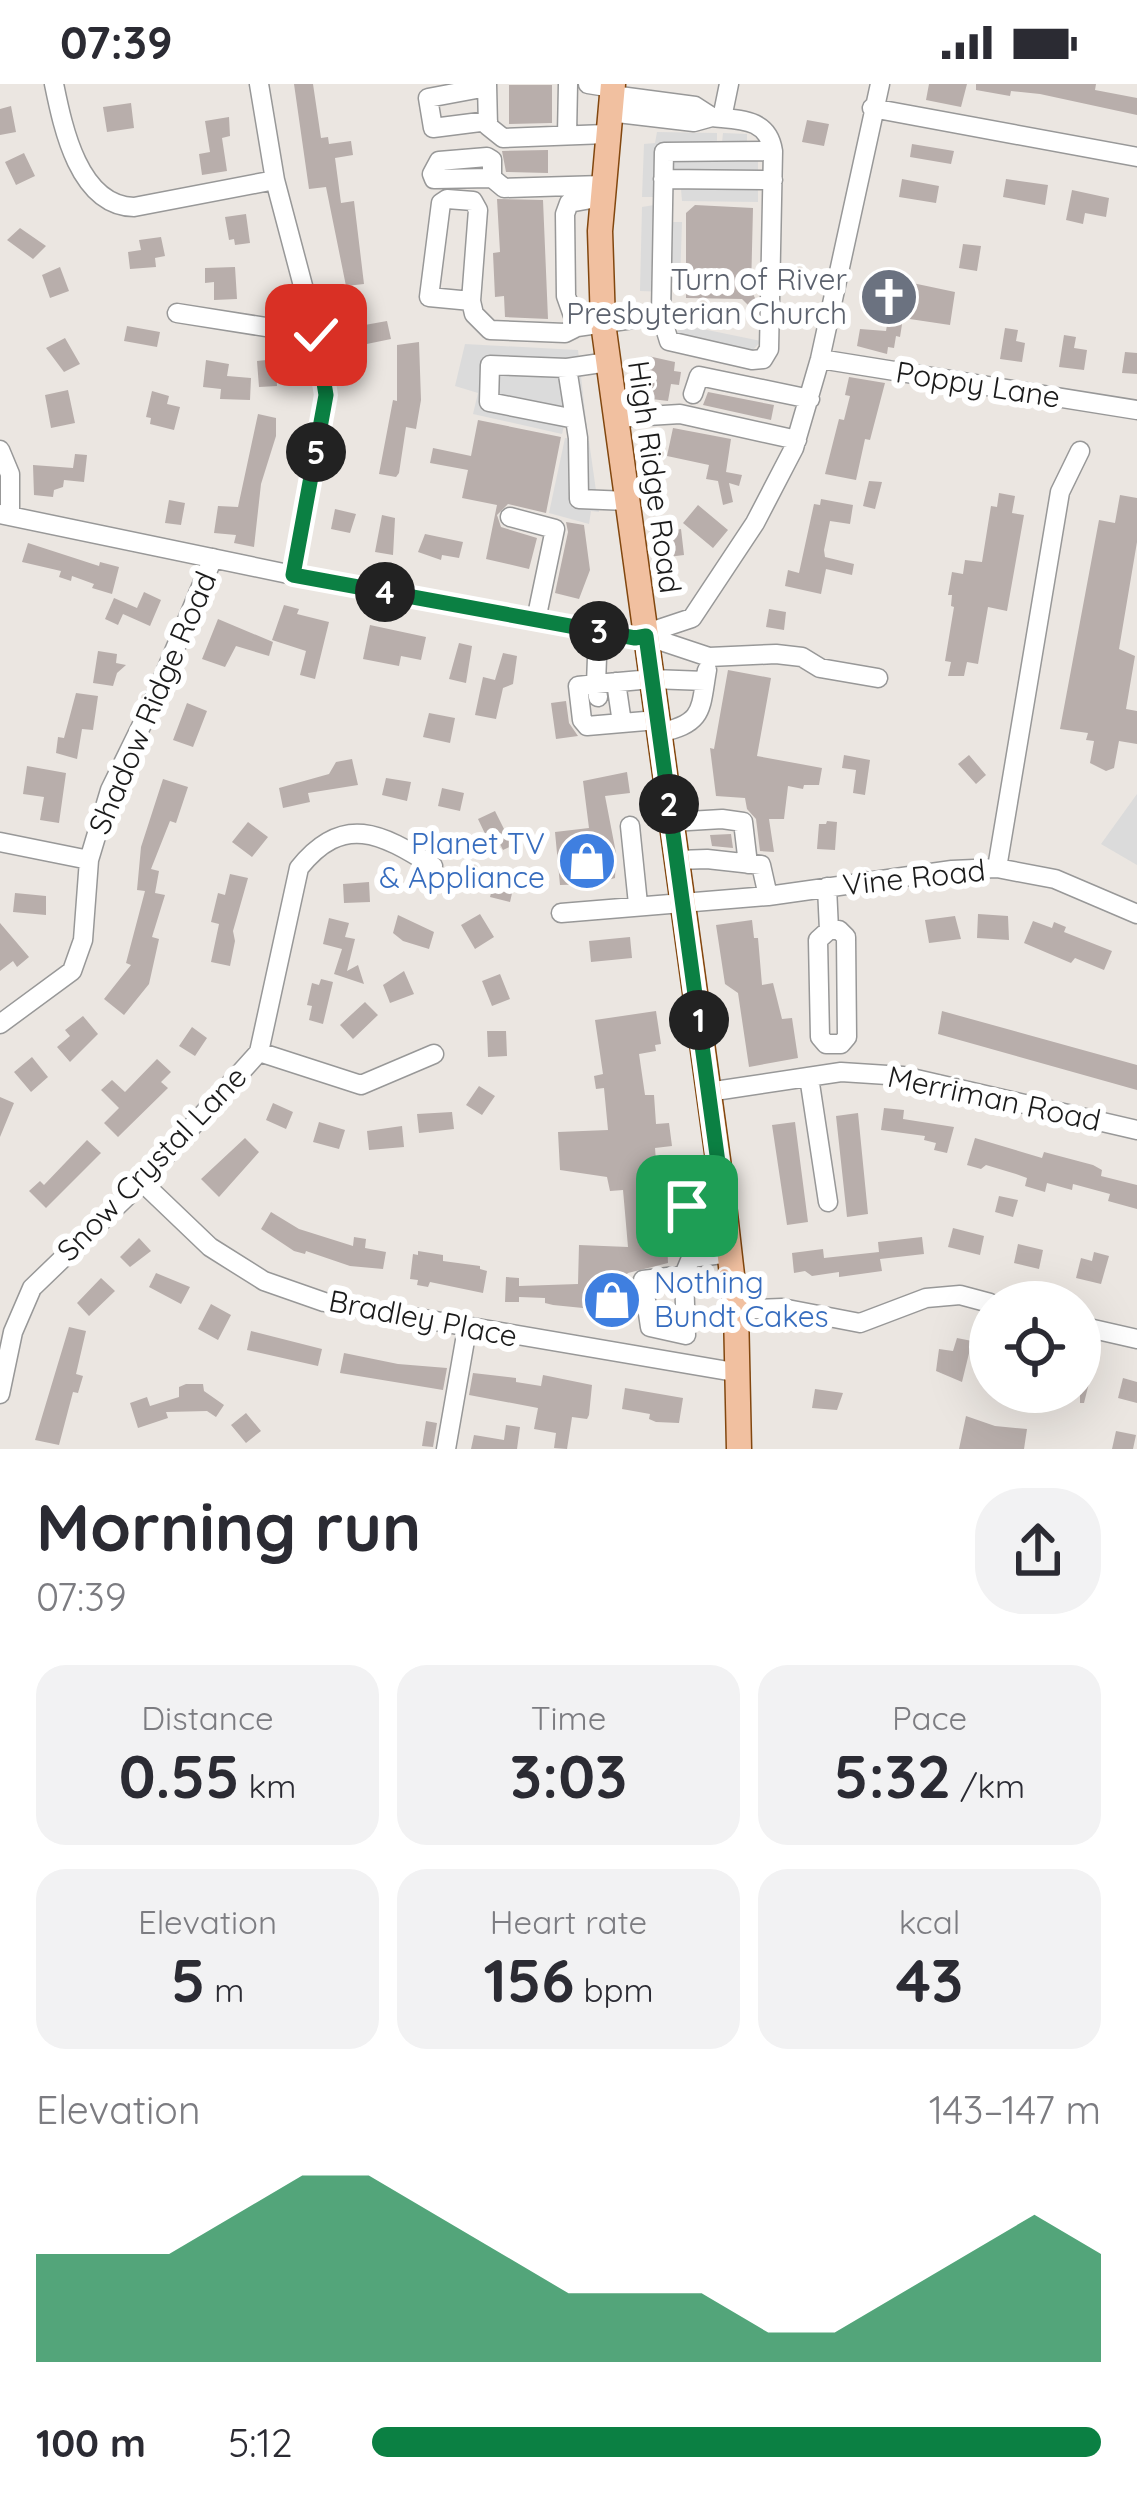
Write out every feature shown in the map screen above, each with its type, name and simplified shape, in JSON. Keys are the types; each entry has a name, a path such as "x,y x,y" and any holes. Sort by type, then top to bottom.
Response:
{"main road":[{"name":"High Ridge Road","path":"607,100 603,323 730,1253 740,1373 739,1449"}],"street":[{"path":"54,84 64,134 98,194 117,207 275,180"},
{"path":"259,84 275,180 316,335 326,395 293,575"},
{"path":"567,135 568,84"},
{"path":"646,636 692,618 754,523 797,440 820,359 880,84"},
{"path":"717,118 724,85"},
{"path":"488,122 433,128 428,98 487,86 488,122 488,126 503,138 567,135 607,100 694,122 717,118 765,128 773,152 767,355 752,360 666,339 661,315 663,179 666,150 773,152"},
{"path":"872,108 1137,157"},
{"path":"492,178 504,188 602,191"},
{"path":"663,179 773,180"},
{"path":"577,327 566,296 565,214 568,202 602,191"},
{"path":"471,301 429,297 441,202 447,199 473,201 478,210 471,301 474,314 490,330 565,333 577,327 661,315"},
{"path":"177,313 316,335"},
{"name":"Poppy Lane","path":"820,359 1137,410"},
{"path":"575,419 489,402 490,365 567,368 608,362"},
{"path":"567,368 579,500 628,501"},
{"path":"693,394 699,376 810,399"},
{"path":"615,418 680,414 797,440"},
{"path":"0,450 10,474 5,515 293,575 646,636 709,656 802,657 820,668 878,678"},
{"path":"997,868 1060,492 1080,451"},
{"path":"510,517 555,529 536,620"},
{"name":"Shadow Ridge Road","path":"0,1024 72,971 83,940 89,860 110,790 213,558"},
{"path":"598,631 606,704"},
{"path":"606,704 658,726 686,727 701,711 709,656"},
{"path":"606,704 652,679 705,681"},
{"path":"706,820 710,859"},
{"path":"672,822 743,822 748,864"},
{"path":"630,826 638,904"},
{"name":"Snow Crystal Lane","path":"0,1394 14,1333 32,1288 142,1182 259,1052 298,868 317,845 346,832 396,842 433,866"},
{"path":"0,842 89,860"},
{"path":"677,860 761,865 768,896"},
{"name":"Vine Road","path":"561,913 768,896 997,868 1054,879 1137,914"},
{"path":"827,887 830,930 818,940 820,1037 826,1044 818,1076 828,1202"},
{"path":"259,1052 361,1085 434,1054"},
{"name":"Merriman Road","path":"708,1091 818,1076 903,1076 1137,1130"},
{"name":"Bradley Place","path":"142,1182 210,1247 264,1281 324,1301 740,1373"},
{"path":"686,1365 687,1206 723,1199"},
{"path":"685,1335 648,1325 646,1278 730,1253"},
{"path":"736,1310 782,1308 860,1323 926,1298 969,1297"},
{"path":"446,1449 467,1329"},
{"path":"1101,1331 1137,1339"}],"shaded area":[{"path":"657,132 717,133 717,143 722,143 723,133 747,134 747,144 758,146 758,202 682,201 681,189 672,190 670,222 682,222 680,282 669,283 668,292 640,291 642,207 654,205 653,197 642,197 644,144 655,143"},
{"path":"683,325 761,341 752,351 674,335"},
{"path":"465,344 578,350 587,429 564,426 562,434 473,414 478,393 455,386"},
{"path":"565,438 589,441 599,512 591,511 589,524 549,513"},
{"path":"1137,794 1137,865 1101,844"}],"building":[{"path":"294,84 313,84 321,138 328,137 329,144 351,141 353,155 335,158 341,203 354,201 364,284 346,286 326,187 309,189"},
{"path":"929,84 967,84 961,107 926,100"},
{"path":"976,84 1096,84 1095,90 1137,98 1137,115 1040,94 1011,91 1010,96 976,90"},
{"path":"509,85 552,85 552,123 509,124"},
{"path":"131,103 134,128 107,132 103,107"},
{"path":"11,106 16,132 0,135 0,109"},
{"path":"229,117 230,136 222,138 227,171 202,175 199,154 210,152 205,121"},
{"path":"807,120 829,124 824,146 802,142"},
{"path":"912,144 954,151 951,164 910,157"},
{"path":"548,150 548,173 506,172 502,151"},
{"path":"24,153 35,176 16,185 5,162"},
{"path":"902,179 939,186 936,203 899,197"},
{"path":"1006,179 1048,185 1045,205 1003,197"},
{"path":"1072,190 1109,198 1106,217 1085,213 1083,224 1066,220"},
{"path":"497,199 543,200 548,319 505,317 504,296 495,297 493,253 500,252"},
{"path":"695,205 753,208 751,290 756,300 750,307 742,299 686,298 686,213"},
{"path":"246,214 250,243 235,245 234,239 229,240 225,217"},
{"path":"20,228 46,246 33,259 7,240"},
{"path":"161,237 165,256 155,258 156,267 130,269 128,252 141,250 139,240"},
{"path":"963,244 981,246 977,271 959,268"},
{"path":"60,267 69,291 50,298 42,275"},
{"path":"235,267 237,299 214,300 214,282 205,283 205,268"},
{"path":"897,282 955,292 950,325 903,318 900,337 896,336 887,354 857,346 860,329 886,331 890,308 869,304 873,286 896,290"},
{"path":"387,321 391,339 362,345 359,326"},
{"path":"127,326 160,332 157,347 124,341"},
{"path":"1005,328 1018,330 1016,341 1025,343 1022,362 1000,359"},
{"path":"1064,335 1076,337 1074,348 1087,350 1084,370 1059,367"},
{"path":"65,338 80,364 64,372 46,348"},
{"path":"419,342 421,400 416,429 406,427 396,477 379,474 393,400 397,401 397,345"},
{"path":"1125,352 1137,353 1137,374 1122,373"},
{"path":"648,356 675,362 674,371 681,372 679,385 671,384 668,401 643,398"},
{"path":"276,359 277,386 259,387 257,361"},
{"path":"206,360 229,364 227,376 251,378 250,400 220,399 221,389 203,387"},
{"path":"849,377 885,383 856,480 825,474 850,396 845,395"},
{"path":"68,390 75,423 51,428 45,395"},
{"path":"152,391 169,396 167,404 180,407 174,430 150,424 151,418 146,417"},
{"path":"708,392 774,405 771,420 703,405"},
{"path":"258,414 276,418 276,436 261,484 254,547 234,543 236,535 214,533 218,506 238,507"},
{"path":"478,420 561,437 546,513 508,504 497,515 501,527 537,538 529,569 486,559 497,505 462,498 468,470 430,463 433,448 471,456"},
{"path":"673,428 731,439 726,472 742,475 739,486 729,483 733,502 723,505 718,481 706,479 709,465 667,456"},
{"path":"75,454 87,455 84,482 64,480 53,497 34,495 33,465 73,468"},
{"path":"869,481 882,482 875,509 863,506"},
{"path":"999,493 1015,496 1012,513 1024,515 1007,611 988,607 978,664 967,662 964,676 948,676 952,572 963,574 965,560 982,562 991,506 997,507"},
{"path":"1120,495 1137,498 1137,542 1119,649 1135,656 1126,709 1137,711 1137,744 1119,741 1114,768 1106,771 1090,763 1094,741 1086,740 1088,733 1060,729 1099,520 1115,523"},
{"path":"821,499 853,505 850,524 830,521 824,550 825,557 854,564 852,575 826,569 821,594 785,586 788,570 799,573 814,504 820,505"},
{"path":"169,500 185,503 181,525 165,523"},
{"path":"698,505 728,530 713,548 683,523"},
{"path":"335,509 356,514 350,533 331,529"},
{"path":"382,515 395,518 393,555 375,552"},
{"path":"566,522 584,525 590,570 579,599 555,593"},
{"path":"681,529 684,555 668,557 665,532"},
{"path":"425,534 463,542 459,558 442,555 441,560 418,552"},
{"path":"28,543 99,566 100,562 119,567 112,594 72,576 71,581 59,577 61,571 22,562"},
{"path":"144,592 161,600 150,626 123,614 118,625 105,619 114,598 137,608"},
{"path":"284,605 299,609 297,614 329,622 315,679 300,675 306,651 272,640"},
{"path":"769,609 786,612 784,630 766,627"},
{"path":"218,619 273,642 269,656 236,646 225,667 202,659"},
{"path":"370,625 426,637 421,660 401,656 399,666 363,659"},
{"path":"459,643 472,646 466,683 449,679"},
{"path":"98,651 117,654 116,663 126,665 113,686 93,683"},
{"path":"503,653 517,656 513,684 503,688 496,719 475,715 483,677 495,680"},
{"path":"728,670 771,678 757,756 822,768 819,785 788,786 784,819 769,819 774,852 760,851 756,819 745,798 716,796 710,748 714,749"},
{"path":"76,693 98,696 93,730 82,729 77,759 56,753"},
{"path":"566,701 569,723 578,736 556,739 551,703"},
{"path":"187,703 207,711 193,747 173,740"},
{"path":"429,713 455,718 450,743 423,737"},
{"path":"844,755 870,760 865,795 853,793 856,770 842,768"},
{"path":"969,755 986,775 976,784 958,764"},
{"path":"352,759 358,785 308,793 310,802 283,808 279,788 329,774 336,762"},
{"path":"27,766 66,773 59,823 40,820 44,797 23,794"},
{"name":"Planet TV & Appliance","path":"627,772 630,793 605,796 616,853 615,878 560,885 555,832 589,828 583,781"},
{"path":"386,778 411,782 407,801 382,795"},
{"path":"163,779 188,787 176,823 170,821 151,869 159,871 155,893 165,895 152,937 159,939 149,984 124,1015 104,999 131,965 126,963 145,891 137,890 141,847"},
{"path":"442,788 464,793 460,811 438,806"},
{"path":"495,811 505,831 512,828 520,842 503,850 496,836 488,840 478,819"},
{"path":"248,822 268,837 252,857 232,842"},
{"path":"837,822 835,850 817,849 819,824"},
{"path":"731,834 733,848 712,846 710,835"},
{"path":"497,871 516,876 510,902 490,897"},
{"path":"230,874 248,878 233,931 230,966 211,962 219,924 211,922 218,893 225,895"},
{"path":"369,882 370,902 344,903 343,884"},
{"path":"15,893 46,896 46,915 13,912"},
{"path":"480,914 494,937 475,949 461,925"},
{"path":"978,914 1008,916 1009,940 977,938"},
{"path":"398,915 434,932 429,949 393,933"},
{"path":"955,916 961,939 929,943 925,920"},
{"path":"329,918 349,923 345,937 355,939 347,971 358,965 364,984 334,974 342,949 323,944"},
{"path":"752,920 762,985 773,983 782,1019 792,1018 798,1058 749,1067 738,993 725,984 716,925"},
{"path":"1033,921 1052,928 1054,922 1066,927 1064,932 1112,951 1104,970 1075,958 1071,963 1024,943"},
{"path":"0,923 29,957 17,967 13,961 0,971"},
{"path":"630,937 632,958 591,962 589,941"},
{"path":"404,971 414,994 390,1003 383,985"},
{"path":"500,974 510,999 492,1006 482,981"},
{"path":"321,979 333,982 323,1024 309,1020 312,1006 307,1005 312,983 319,985"},
{"path":"365,1002 378,1015 353,1039 340,1025"},
{"path":"656,1011 661,1044 655,1045 656,1051 639,1054 645,1095 654,1095 656,1124 669,1123 672,1146 655,1148 658,1187 665,1186 668,1263 628,1273 620,1282 623,1318 604,1320 603,1310 553,1305 545,1303 545,1298 505,1302 506,1277 519,1278 519,1286 578,1284 579,1245 628,1247 623,1190 610,1191 607,1177 560,1170 558,1132 608,1130 604,1088 596,1089 594,1076 603,1074 595,1020"},
{"path":"942,1011 1137,1065 1137,1090 938,1034"},
{"path":"83,1016 98,1034 70,1062 57,1047 70,1036 65,1030"},
{"path":"192,1027 207,1038 195,1056 179,1046"},
{"path":"487,1031 506,1031 507,1056 488,1057"},
{"path":"32,1057 48,1077 31,1092 14,1072"},
{"path":"157,1059 171,1072 161,1082 168,1088 118,1137 104,1123 119,1108 101,1090 112,1080 125,1092"},
{"path":"479,1086 495,1096 482,1115 466,1105"},
{"path":"0,1097 14,1103 0,1137"},
{"path":"273,1103 293,1112 286,1129 266,1120"},
{"path":"884,1108 904,1110 903,1119 954,1127 947,1153 934,1150 936,1143 924,1140 925,1136 881,1130"},
{"path":"452,1112 454,1129 419,1133 417,1114"},
{"path":"858,1113 868,1214 847,1217 836,1116"},
{"path":"319,1122 345,1130 339,1149 313,1142"},
{"path":"795,1122 808,1222 787,1225 772,1125"},
{"path":"402,1126 404,1147 369,1150 367,1131"},
{"path":"245,1138 259,1152 219,1197 201,1179"},
{"path":"975,1138 1042,1158 1044,1152 1093,1165 1102,1170 1101,1176 1137,1185 1137,1209 1108,1201 1110,1194 1073,1184 1072,1190 1047,1183 1045,1192 1025,1186 1027,1178 1016,1174 967,1165"},
{"path":"87,1140 101,1153 46,1208 29,1191 40,1181 44,1185"},
{"path":"999,1196 1018,1200 1013,1217 995,1212"},
{"path":"271,1212 299,1229 353,1246 354,1237 366,1239 365,1248 386,1252 383,1269 350,1266 294,1251 261,1229"},
{"path":"953,1228 984,1236 980,1255 948,1247"},
{"path":"922,1237 924,1254 880,1259 882,1271 839,1277 839,1272 794,1273 792,1253 823,1249 824,1258 879,1252 878,1242"},
{"path":"139,1238 151,1251 130,1267 120,1257"},
{"path":"1018,1244 1043,1250 1039,1269 1014,1263"},
{"path":"1094,1252 1109,1256 1101,1284 1076,1278 1081,1258 1092,1261"},
{"path":"413,1254 443,1255 443,1261 480,1266 487,1271 483,1293 430,1282 428,1287 417,1285 418,1280 410,1279"},
{"path":"156,1273 190,1287 181,1304 149,1287"},
{"path":"101,1278 115,1291 89,1316 77,1303"},
{"path":"211,1304 231,1315 218,1340 198,1329"},
{"path":"69,1327 86,1331 76,1374 83,1376 78,1393 73,1392 59,1445 35,1440"},
{"path":"251,1331 322,1349 318,1366 247,1350"},
{"path":"957,1338 969,1340 962,1382 936,1371 939,1349 953,1351"},
{"path":"344,1353 447,1368 443,1390 340,1373"},
{"path":"473,1373 541,1386 543,1375 592,1385 589,1415 587,1419 572,1417 567,1449 554,1448 556,1433 534,1429 538,1408 469,1395"},
{"path":"1123,1378 1137,1382 1137,1403 1118,1398"},
{"path":"203,1384 204,1391 224,1405 216,1417 207,1411 166,1412 168,1418 138,1428 130,1403 147,1397 150,1406 179,1397 179,1387"},
{"path":"625,1388 683,1398 679,1423 656,1422 649,1419 650,1414 622,1409"},
{"path":"815,1389 843,1393 837,1410 812,1408"},
{"path":"246,1413 261,1431 246,1443 231,1425"},
{"path":"966,1416 995,1426 1027,1429 1024,1449 959,1449"},
{"path":"426,1421 437,1423 433,1447 422,1446"},
{"path":"506,1425 520,1427 517,1449 471,1449 474,1435 504,1440"},
{"path":"1116,1431 1136,1435 1133,1449 1112,1449"}],"place":[{"name":"Turn of River Presbyterian Church","path":"889,297"},
{"name":"Planet TV & Appliance","path":"587,861"},
{"name":"Nothing Bundt Cakes","path":"612,1300"}],"route":[{"path":"316,335 326,395 293,575 635,638 646,636 723,1199 687,1206"}]}
